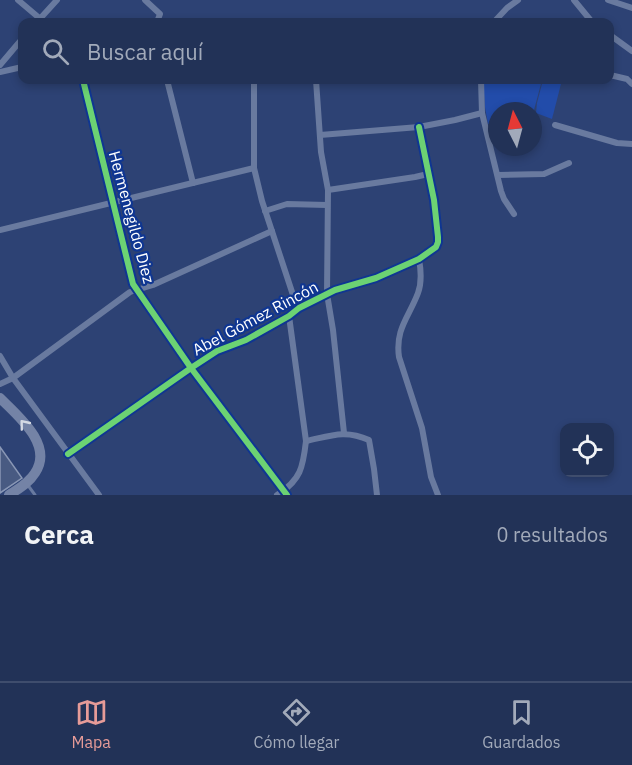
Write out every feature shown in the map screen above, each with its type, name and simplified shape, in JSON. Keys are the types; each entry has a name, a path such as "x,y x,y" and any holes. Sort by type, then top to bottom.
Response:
{"main road":[{"path":"0,398 34,436 40,454 36,472 26,483 9,495"}],"street":[{"path":"18,0 38,18"},
{"path":"43,18 57,0"},
{"path":"145,0 160,14 158,18"},
{"path":"498,18 518,0"},
{"path":"574,0 589,18"},
{"path":"608,0 632,8"},
{"path":"614,38 632,51"},
{"path":"0,65 18,44"},
{"path":"0,72 18,68"},
{"path":"614,76 627,79 632,84"},
{"name":"Hermenegildo Diez","path":"84,84 133,284 190,368 286,493"},
{"path":"168,84 193,183"},
{"path":"254,84 254,168 265,211 299,308"},
{"path":"316,84 321,152 328,190 327,294 344,433"},
{"path":"481,84 482,112 504,199 514,214"},
{"path":"320,135 418,127 482,112"},
{"path":"555,125 617,143 632,144"},
{"path":"328,190 428,174 418,127"},
{"path":"498,175 544,174 569,163"},
{"path":"0,230 254,168"},
{"name":"Abel Gómez Rincón","path":"68,454 217,351 246,340 327,294 376,278 419,259 436,247 438,237 434,200 428,174"},
{"path":"265,211 287,204 327,205"},
{"path":"0,384 12,378 130,292 153,285 272,231"},
{"path":"419,259 421,274 419,292 400,331 398,346 399,357 422,428 431,477 438,495"},
{"path":"277,495 286,493 299,473 306,441 289,316"},
{"path":"0,356 12,378 99,495"},
{"path":"306,441 344,433 369,440 377,495"}],"lane":[{"path":"26,483 34,495"}],"shaded area":[{"path":"483,84 541,84 536,102 488,102 488,124"},
{"path":"542,84 561,84 552,119 542,115 542,102 537,102"}],"building":[{"path":"0,447 22,478 0,493"}],"cycle path":[{"path":"84,84 133,284 191,368 287,495"},
{"path":"68,454 217,351 246,340 299,308 335,290 376,278 419,259 436,247 438,237 434,200 419,127"}]}
